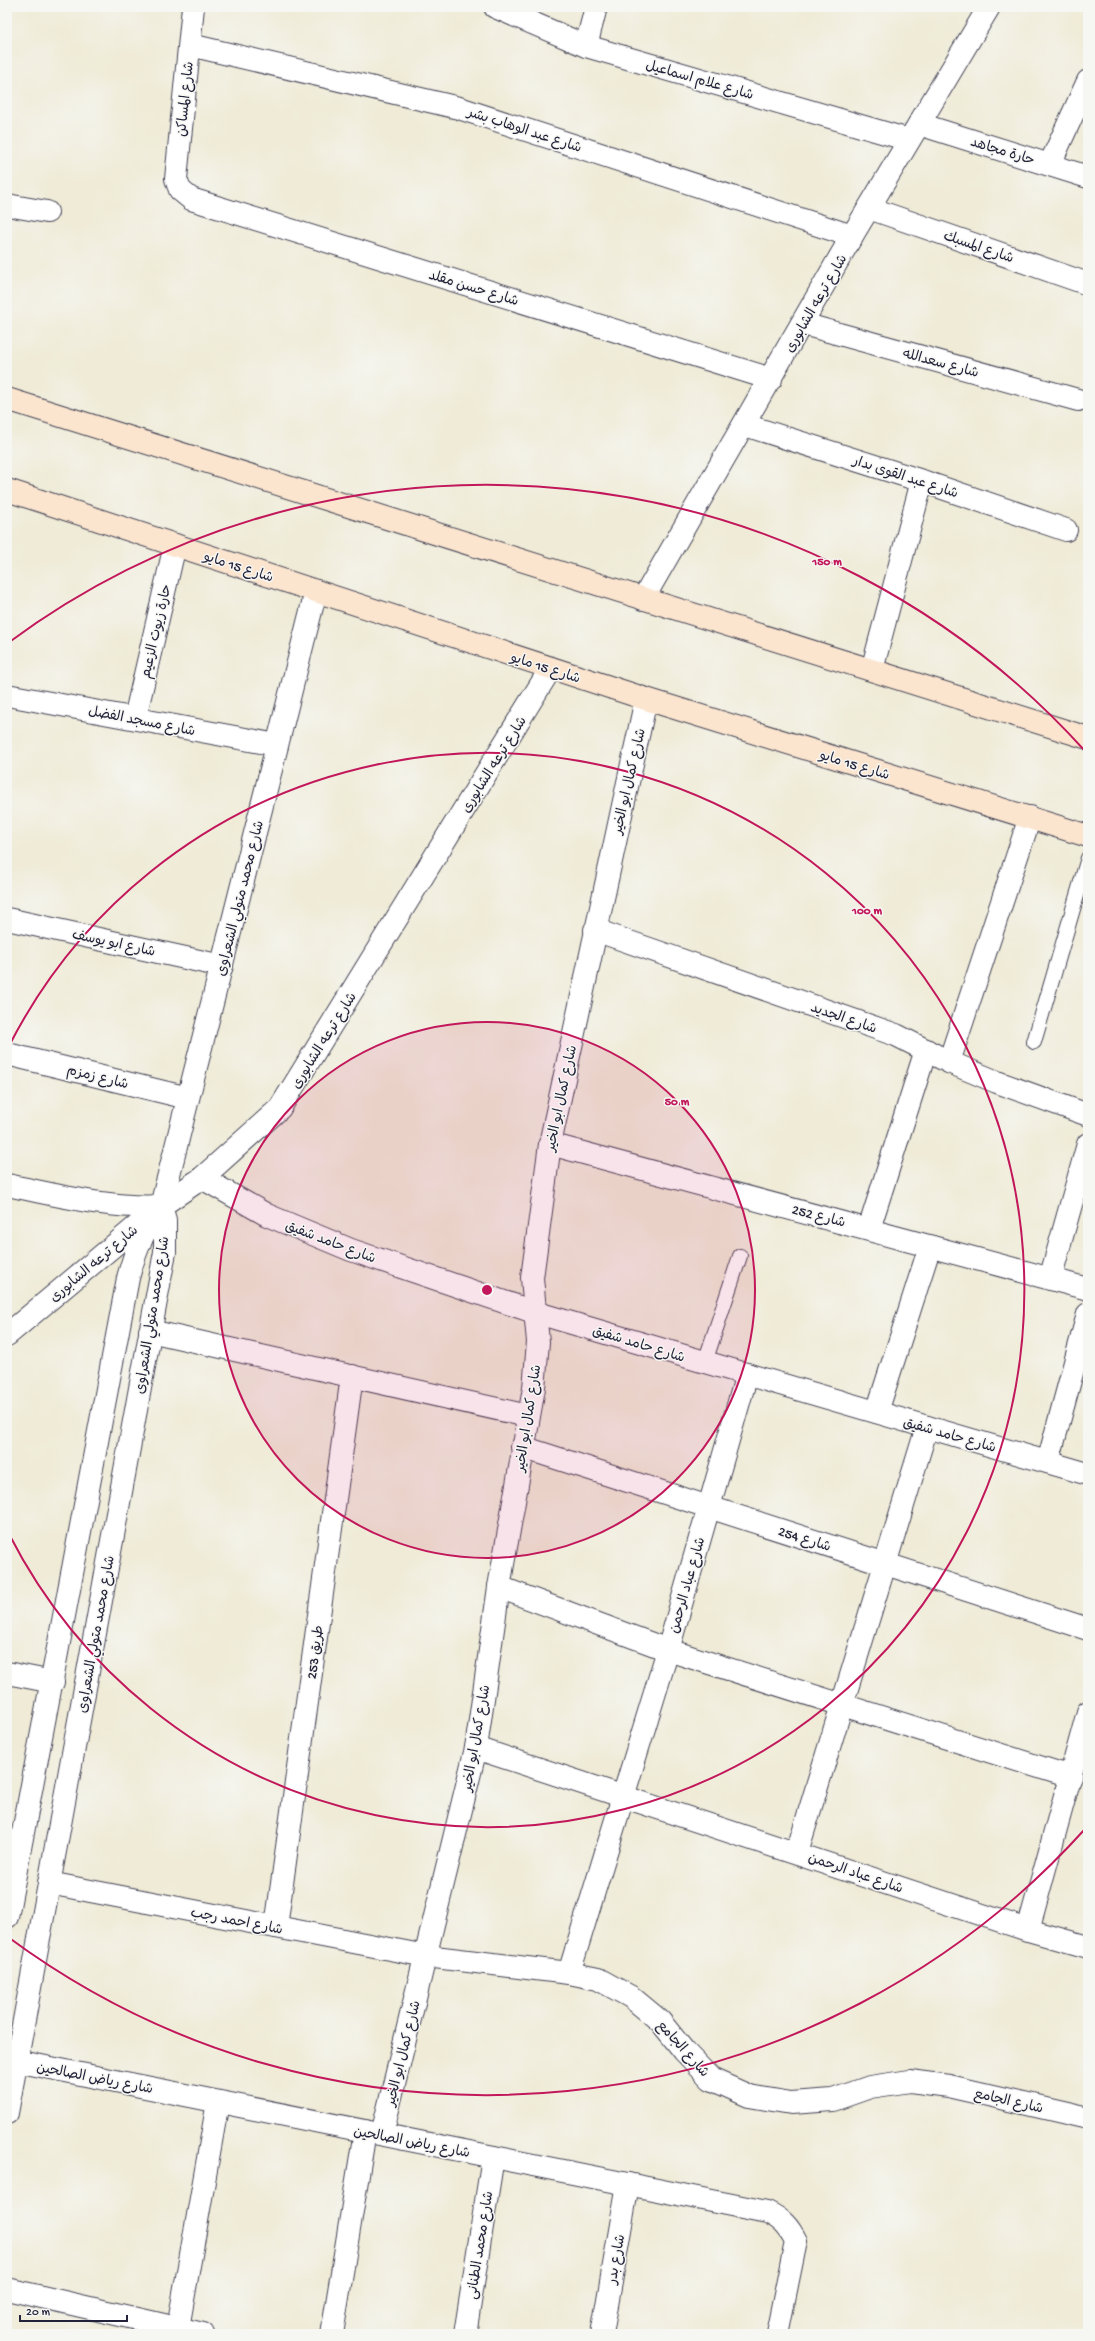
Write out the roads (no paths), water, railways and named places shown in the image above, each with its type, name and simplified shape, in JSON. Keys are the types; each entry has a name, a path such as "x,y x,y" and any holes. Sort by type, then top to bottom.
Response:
{"main road":[{"path":"7,399 1088,738"},
{"name":"شارع 15 مايو","path":"7,490 646,699 1088,836"}],"street":[{"name":"شارع المساكن","path":"180,190 176,179 193,7"},
{"name":"شارع علام اسماعيل","path":"495,7 586,46 914,132"},
{"path":"586,46 596,7"},
{"name":"شارع ترعه الشابورى","path":"643,599 745,425 852,236 989,7"},
{"name":"شارع عبد الوهاب بشر","path":"190,45 459,108 852,236"},
{"path":"1050,164 1088,81"},
{"name":"حارة مجاهد","path":"914,132 1050,164 1088,177"},
{"name":"شارع حسن مقلد","path":"180,190 191,199 771,379"},
{"path":"7,205 47,212"},
{"name":"شارع المسبك","path":"869,208 1088,284"},
{"name":"شارع سعدالله","path":"803,324 1078,400"},
{"name":"شارع عبد القوى بدار","path":"745,425 922,481 1066,530"},
{"path":"872,670 922,481"},
{"name":"حارة زيوت الزعيم","path":"135,718 175,545"},
{"name":"شارع محمد متولي الشعراوى","path":"7,1917 53,1682 128,1278 134,1254 144,1232 161,1206 316,591"},
{"name":"شارع ترعه الشابورى","path":"7,1334 161,1206 202,1178 280,1108 551,668"},
{"name":"شارع مسجد الفضل","path":"7,695 277,745"},
{"name":"شارع كمال ابو الخير","path":"332,2334 373,2133 426,1956 476,1748 499,1587 522,1447 534,1388 538,1342 532,1278 550,1144 646,699"},
{"path":"949,1062 1030,817"},
{"name":"شارع ابو يوسف","path":"7,919 222,966"},
{"name":"شارع الجديد","path":"595,930 896,1034 949,1062 1046,1101 1088,1115"},
{"path":"869,1228 926,1050"},
{"name":"شارع زمزم","path":"7,1054 188,1098"},
{"name":"شارع 252","path":"550,1144 869,1228 1088,1289"},
{"path":"1050,1278 1088,1144"},
{"name":"شارع حامد شفيق","path":"202,1178 267,1215 344,1247 534,1312 1088,1474"},
{"path":"7,1185 101,1204 124,1206 161,1206"},
{"name":"شارع محمد متولي الشعراوى","path":"7,2113 165,1252 165,1220 161,1206"},
{"path":"877,1412 930,1246"},
{"path":"1048,1462 1088,1314"},
{"path":"150,1331 528,1416"},
{"name":"شارع عباد الرحمن","path":"569,1973 668,1650 747,1374"},
{"name":"طريق 253","path":"276,1927 352,1376"},
{"path":"797,1852 927,1427"},
{"name":"شارع 254","path":"522,1447 1088,1629"},
{"path":"499,1587 668,1650 1071,1777"},
{"path":"7,1673 53,1682"},
{"path":"1028,1930 1088,1712"},
{"name":"شارع عباد الرحمن","path":"476,1748 797,1852 1028,1930 1088,1946"},
{"name":"شارع احمد رجب","path":"49,1883 426,1956"},
{"name":"شارع الجامع","path":"426,1956 569,1973 598,1979 631,1997 660,2021 684,2051 711,2079 749,2096 791,2103 833,2100 870,2087 910,2081 949,2086 1088,2118"},
{"name":"شارع رياض الصالحين","path":"16,2061 768,2212 780,2218 790,2228 796,2241 777,2334"},
{"path":"178,2328 218,2102"},
{"name":"شارع محمد الطنانى","path":"466,2334 493,2157"},
{"name":"شارع بدر","path":"602,2334 628,2184"},
{"path":"7,2290 203,2334"}],"lane":[{"path":"1034,1042 1088,858"},
{"path":"705,1362 740,1256"}]}
